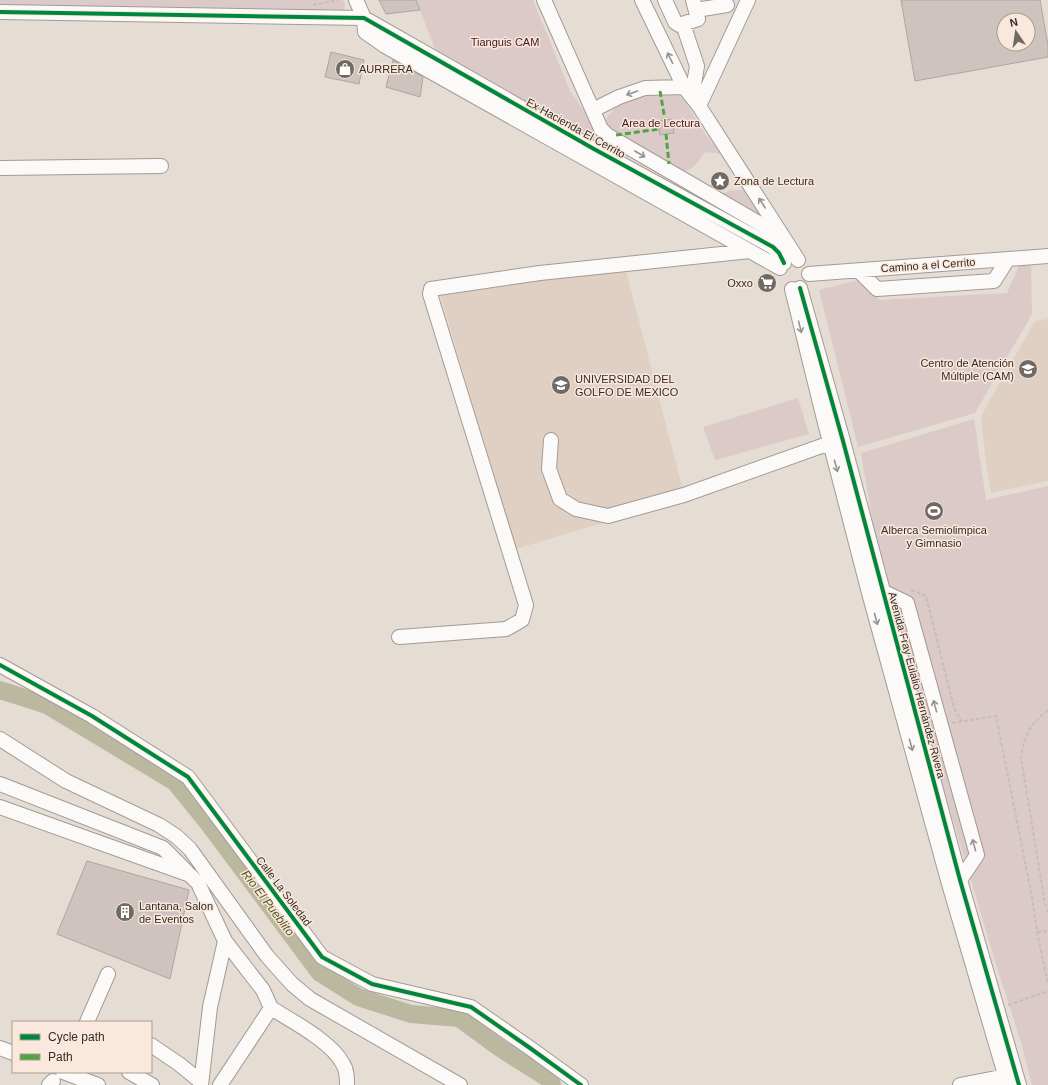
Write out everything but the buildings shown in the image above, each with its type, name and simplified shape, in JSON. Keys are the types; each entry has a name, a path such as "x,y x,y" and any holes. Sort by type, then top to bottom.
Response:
{"street":[{"path":"356,0 364,18 365,32 385,46 750,251 787,261 804,262 808,268 809,274 805,284 796,288 786,287 781,282 779,275 787,261"},
{"path":"544,0 593,110 602,129 607,135 764,226 787,261"},
{"path":"642,0 692,96 787,261"},
{"path":"666,0 675,22 679,25 698,19 694,5 727,5"},
{"path":"692,96 748,0"},
{"path":"0,12 364,18"},
{"name":"Ex Hacienda El Cerrito","path":"364,18 601,153 773,247 787,261"},
{"path":"683,24 697,66 692,96"},
{"path":"593,110 619,97 645,88 692,96"},
{"path":"0,168 160,166"},
{"path":"399,636 506,629 522,620 526,605 430,294 431,289 540,273 750,251"},
{"name":"Camino a el Cerrito","path":"809,274 1048,256"},
{"path":"859,271 877,289 986,282 994,281 1008,259"},
{"name":"Avenida Fray Eulalio Hernández Rivera","path":"796,288 830,443 876,592 1007,1081"},
{"name":"Avenida Fray Eulalio Hernández Rivera","path":"796,288 843,441 876,592"},
{"path":"551,440 549,469 560,499 576,509 608,516 684,495 830,443"},
{"path":"876,592 907,603 977,855 954,882"},
{"name":"Calle La Soledad","path":"0,665 92,716 188,777 322,956 372,984 470,1007 581,1085"},
{"path":"0,739 66,781 159,825 176,836 190,849 267,956 292,984 310,999 460,1085"},
{"path":"0,784 163,848 198,883 225,941 263,990 271,1008 326,1044 337,1055 344,1064 347,1075 347,1085"},
{"path":"0,806 190,875"},
{"name":"Avenida Fray Eulalio Hernández Rivera","path":"954,882 997,1008 1019,1085"},
{"path":"200,1083 210,1007 225,941"},
{"path":"87,1021 108,974"},
{"path":"220,1085 271,1008"},
{"path":"152,1046 200,1083"},
{"path":"0,1048 12,1053"},
{"path":"131,1073 152,1085"},
{"path":"55,1079 98,1085"},
{"path":"960,1085 1007,1081"}],"path":[{"path":"906,588 926,596 954,708 962,722"},
{"path":"1048,710 1036,720 1029,730 1024,740 1021,758 1045,904 1048,912"},
{"path":"941,725 996,716 1048,984"},
{"path":"1037,932 1048,931"},
{"path":"997,1008 1048,991"}],"shaded area":[{"name":"UNIVERSIDAD DEL GOLFO DE MEXICO","path":"626,271 685,498 516,549 439,291"},
{"name":"Centro de Atención Múltiple (CAM)","path":"1048,319 1048,481 991,493 981,416 1035,321"}],"green space":[{"path":"0,0 343,0 345,5 343,13 0,7"},
{"name":"Tianguis CAM","path":"416,0 533,0 570,91 591,121 595,140 546,111 560,99 544,111 436,51"},
{"name":"Area de Lectura","path":"642,92 676,93 684,100 706,135 723,155 705,152 694,166 684,172 606,130 603,122 625,97"},
{"path":"747,189 762,216 723,194 729,191"},
{"path":"1019,266 1031,266 1032,314 975,413 858,447 819,290 858,280 880,300 1007,293"},
{"path":"798,398 809,434 715,460 703,427"},
{"path":"974,419 986,500 1048,486 1048,1085 1032,1085 1021,1042 995,961 884,589 861,453"}],"waterway":[{"name":"Rio El Pueblito","path":"0,690 47,705 175,782 209,824 320,973 358,997 411,1014 459,1018 500,1048 549,1079 552,1085"}],"marked path":[{"path":"660,91 665,120"},
{"path":"673,126 698,123"},
{"path":"616,135 659,129"},
{"path":"666,134 669,164"}],"cycle path":[{"path":"0,12 364,18 594,149 773,247 779,253 784,263"},
{"path":"800,288 843,441 960,880 1019,1085"},
{"path":"0,665 92,716 188,777 322,957 372,984 471,1007 581,1085"}],"place":[{"name":"AURRERA","path":"345,69"},
{"name":"Zona de Lectura","path":"720,181"},
{"name":"Oxxo","path":"767,283"},
{"name":"Centro de Atención Múltiple (CAM)","path":"1028,369"},
{"name":"UNIVERSIDAD DEL GOLFO DE MEXICO","path":"561,385"},
{"name":"Alberca Semiolimpica y Gimnasio","path":"934,511"},
{"name":"Lantana, Salon de Eventos","path":"125,912"}]}
